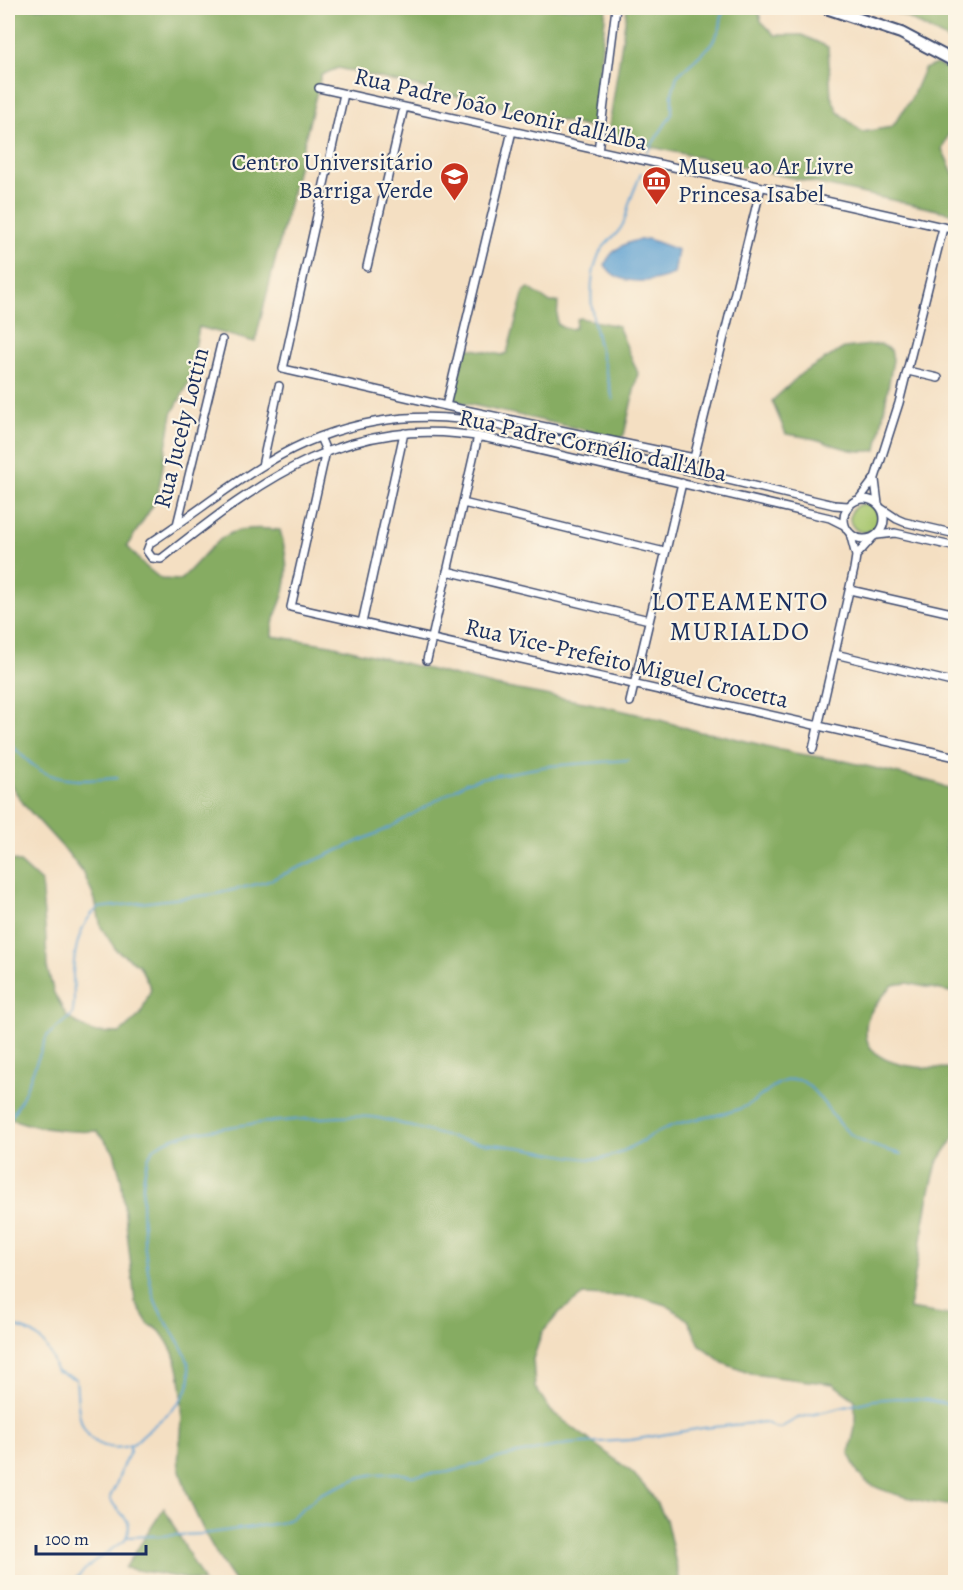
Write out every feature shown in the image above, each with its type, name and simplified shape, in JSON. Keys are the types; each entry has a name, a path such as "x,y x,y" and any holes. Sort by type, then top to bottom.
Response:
{"main road":[{"path":"826,8 901,33 956,62"}],"street":[{"path":"598,151 616,8"},
{"name":"Rua Padre João Leonir dall'Alba","path":"319,88 956,230"},
{"path":"344,94 283,369 446,406 694,458 761,188"},
{"path":"367,267 404,107"},
{"path":"446,406 512,132"},
{"path":"813,749 856,556 850,533 844,525 844,515 848,506 860,498 875,478 908,371 943,228"},
{"name":"Rua Jucely Lottin","path":"177,525 222,340"},
{"path":"908,371 938,378"},
{"path":"262,466 279,386"},
{"name":"Rua Padre Cornélio dall'Alba","path":"844,525 830,518 682,483 478,436 443,432 404,434 362,440 326,451 296,464 261,484 160,559 154,560 147,551 150,543 262,466 320,437 358,425 393,419 427,417 492,424 834,505 848,506"},
{"path":"362,623 404,434"},
{"path":"427,660 478,436"},
{"path":"320,437 326,451"},
{"name":"Rua Vice-Prefeito Miguel Crocetta","path":"326,451 291,607 956,757"},
{"path":"856,556 884,522 875,478"},
{"path":"630,702 682,483"},
{"path":"860,498 870,499 897,519 956,534"},
{"path":"463,503 665,552"},
{"path":"850,533 863,539 902,534 956,547"},
{"path":"447,571 649,620"},
{"path":"850,590 956,614"},
{"path":"836,654 956,683"}],"green space":[{"path":"8,8 606,8 594,121 587,127 338,68 321,75 255,342 199,327 188,384 172,414 157,499 127,546 145,566 161,579 180,580 212,546 232,533 244,529 260,528 280,530 287,571 283,595 274,619 272,636 331,645 496,686 589,703 650,717 700,732 722,735 794,753 845,761 937,783 951,790 955,809 946,848 948,857 955,859 955,993 907,983 893,985 870,1013 866,1032 869,1044 876,1053 887,1060 915,1067 955,1068 955,1136 937,1163 929,1195 909,1309 955,1316 955,1506 894,1494 863,1479 849,1454 855,1428 855,1400 833,1384 751,1374 723,1363 700,1345 688,1320 666,1305 639,1297 583,1295 560,1312 542,1333 533,1359 535,1387 551,1411 633,1473 651,1494 666,1519 680,1582 235,1582 227,1570 202,1527 188,1496 179,1466 182,1411 180,1375 168,1343 158,1330 149,1325 135,1302 121,1179 114,1152 97,1131 52,1129 8,1118 8,858 20,863 41,882 47,967 54,993 68,1018 92,1032 120,1033 140,1015 151,989 139,965 116,950 101,927 95,900 84,874 25,806 8,781"},
{"path":"627,8 758,8 761,21 775,35 802,35 828,47 831,96 838,112 862,132 892,127 911,99 924,69 936,64 955,72 955,120 942,149 955,177 955,214 616,139 609,128"},
{"path":"882,8 955,8 955,44 904,16"},
{"path":"529,288 549,302 558,302 557,323 562,327 575,328 577,319 580,318 618,326 638,373 624,435 620,438 455,401 453,396 465,350 469,348 502,355 507,353 524,291"},
{"path":"955,304 956,349 950,347"},
{"path":"880,344 891,350 893,360 877,450 845,449 815,439 786,434 772,401 802,373 844,348"},
{"path":"864,504 874,508 878,518 874,528 864,532 854,528 850,518 854,508"},
{"path":"164,1508 204,1582 125,1568"}],"water":[{"path":"648,239 678,250 674,274 647,281 627,280 618,277 605,265 617,249 635,241"}],"waterway":[{"path":"647,152 672,114 672,93 677,76 711,45 720,28 723,8"},
{"path":"613,400 592,308 593,272 601,250 623,223 641,173"},
{"path":"8,742 31,764 58,777 78,780 117,778"},
{"path":"8,1123 23,1096 47,1036 72,1015 73,973 77,946 82,929 98,908 216,894 266,882 389,828 466,783 481,778 548,766 628,760"},
{"path":"8,1325 34,1334 45,1345 56,1371 76,1379 80,1418 86,1432 100,1444 115,1448 131,1445 174,1408 189,1385 189,1367 182,1348 156,1303 152,1289 145,1246 142,1196 144,1174 149,1157 157,1146 192,1133 275,1121 364,1117 389,1120 471,1141 601,1159 676,1124 744,1107 784,1081 799,1080 811,1088 849,1133 861,1141 901,1154"},
{"path":"127,1537 203,1534 280,1523 290,1519 320,1494 361,1477 375,1474 398,1473 412,1476 449,1472 502,1457 568,1444 631,1440 703,1428 765,1422 780,1428 798,1418 874,1400 896,1398 927,1400 956,1406"},
{"path":"72,1582 93,1562 124,1541 128,1533 127,1521 110,1497 129,1454 130,1445"}],"place":[{"name":"Centro Universitário Barriga Verde","path":"454,202"},
{"name":"Museu ao Ar Livre Princesa Isabel","path":"657,206"}],"district":[{"name":"LOTEAMENTO MURIALDO","path":"740,616"}]}
